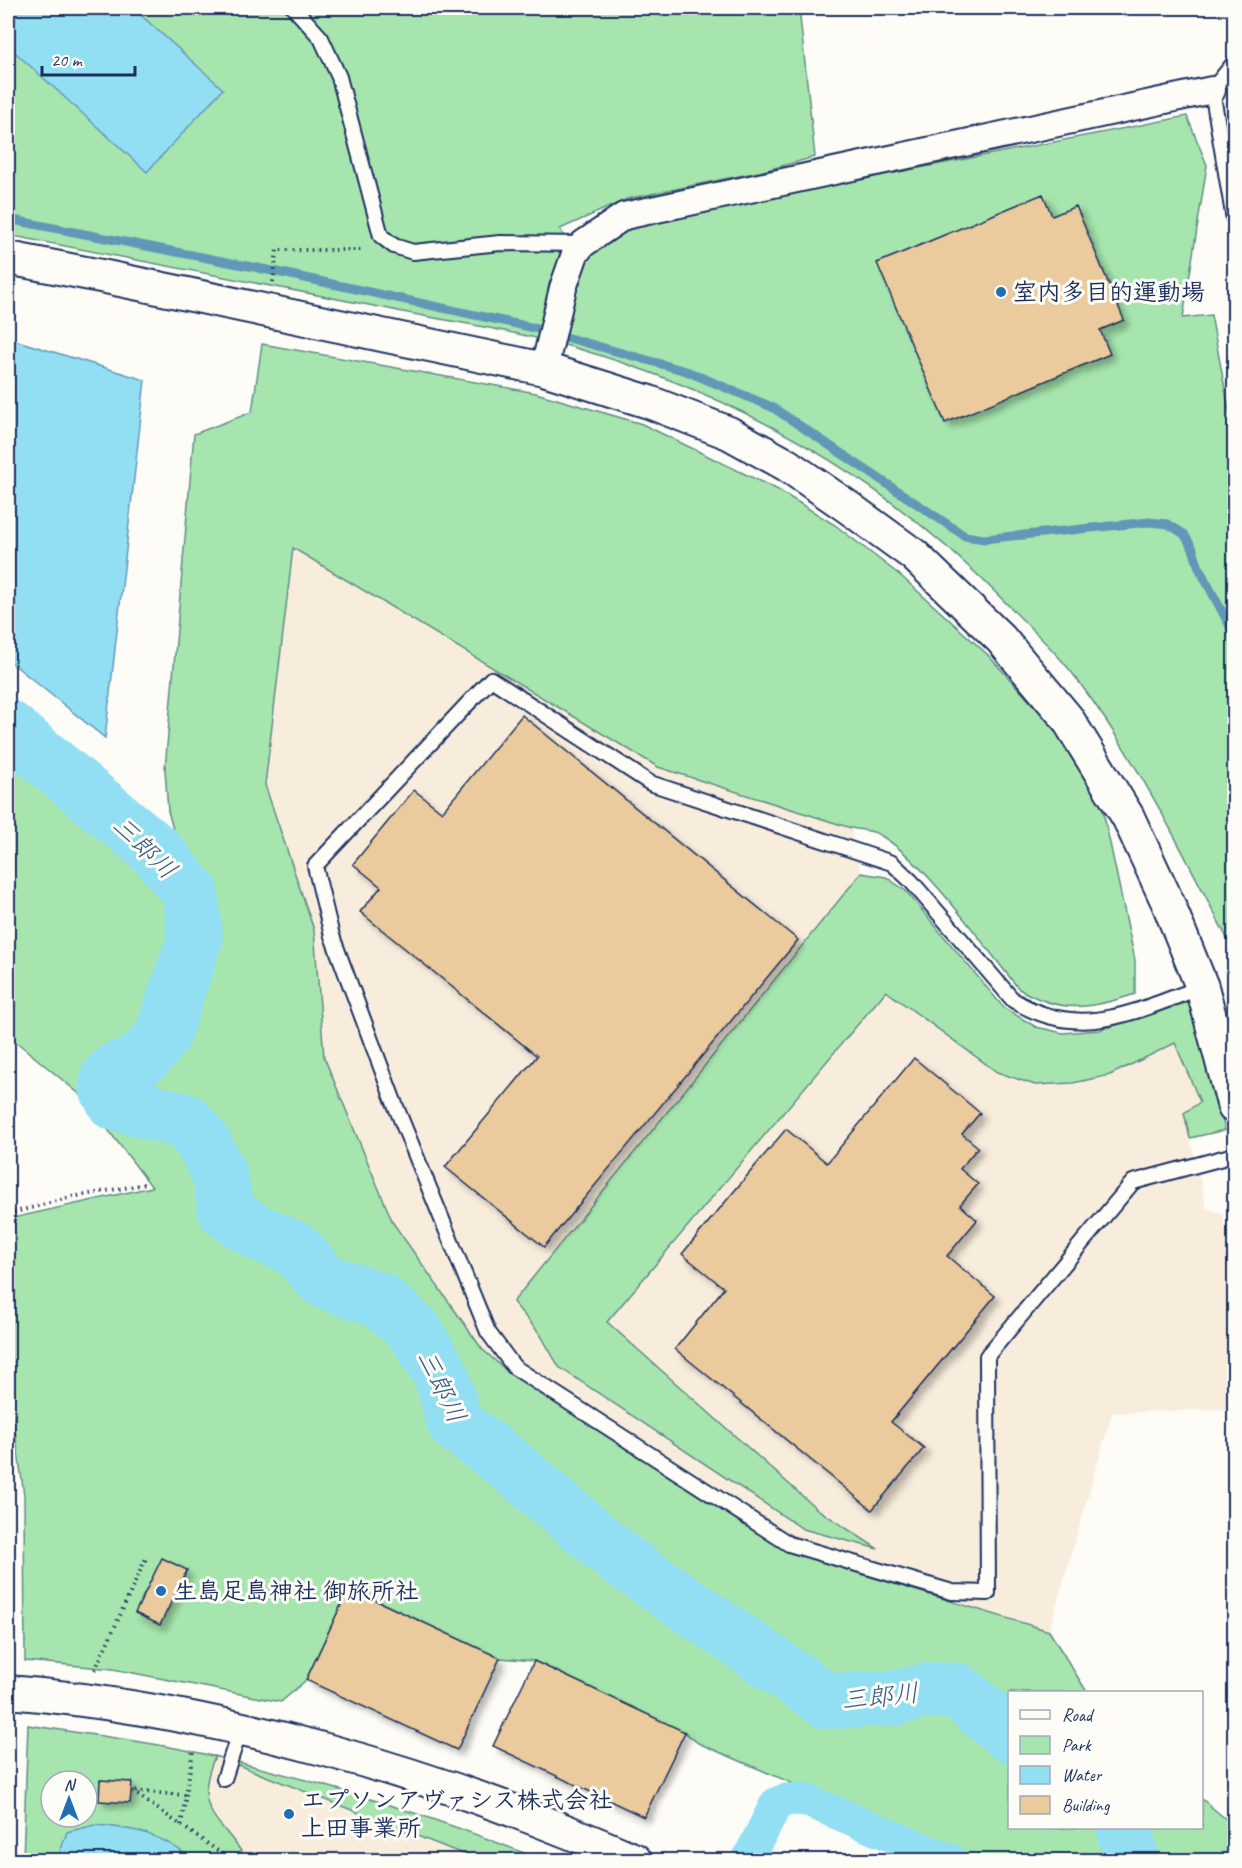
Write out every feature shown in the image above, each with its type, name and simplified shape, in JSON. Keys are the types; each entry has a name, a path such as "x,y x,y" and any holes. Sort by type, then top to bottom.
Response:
{"street":[{"path":"548,355 560,310 563,288 575,254 583,244 624,216 1212,90"},
{"path":"8,258 548,355 649,402 729,433 787,465 914,555 1001,639 1067,718 1128,818 1168,903 1202,987 1234,1107"},
{"path":"9,1693 112,1704 240,1730 372,1764 466,1793 560,1827 634,1860"}],"lane":[{"path":"294,8 321,38 339,77 375,223 381,236 388,242 413,252 500,243 583,244"},
{"path":"1234,63 1212,90 1234,220"},
{"path":"1202,987 1098,1022 1059,1019 1035,1014 1013,1000 911,881 892,863 650,783 491,679 315,866 336,947 394,1102 488,1332 514,1367 789,1544 952,1592 988,1593 987,1356 1133,1182 1234,1155"},
{"path":"224,1779 240,1730"}],"path":[{"path":"273,283 277,250 375,250 388,242"},
{"path":"8,1214 72,1197 146,1184"},
{"path":"8,1443 9,1693"},
{"path":"82,1701 147,1556"},
{"path":"181,1825 184,1795 198,1722"},
{"path":"184,1795 132,1791 231,1860"}],"shaded area":[{"path":"292,548 658,767 851,828 886,991 1110,1075 1175,1043 1200,1102 1184,1113 1207,1209 1223,1214 1234,1315 1234,1409 1112,1413 1049,1631 786,1551 509,1373 482,1349 393,1223 324,1056 314,930 265,785"},
{"name":"エプソンアヴァシス株式会社 上田事業所","path":"215,1756 463,1852 478,1860 247,1860 205,1801 207,1776"}],"green space":[{"path":"8,8 799,8 815,157 763,171 627,199 560,229 575,254 660,213 740,203 1187,116 1207,165 1183,318 1211,315 1234,436 1234,952 1180,846 1141,777 1121,743 1069,668 962,560 913,519 861,481 808,447 694,390 572,347 500,330 8,235"},
{"path":"262,344 536,393 642,424 778,490 835,525 901,576 987,654 1054,728 1102,806 1135,960 1135,994 1090,1006 1063,1006 1034,997 1019,989 953,905 914,862 878,834 851,828 658,767 293,548 265,785 314,930 324,1057 393,1223 482,1349 509,1373 786,1551 1049,1631 1086,1691 1008,1691 1008,1829 1203,1829 1203,1800 1234,1826 1233,1860 972,1860 698,1743 684,1732 534,1661 500,1658 349,1588 306,1680 281,1702 113,1669 25,1661 24,1495 8,1380 8,1219 152,1187 83,1097 8,1035 8,716 33,740 181,858 168,811 165,769 194,434 252,412"},
{"path":"861,873 886,877 906,891 1004,1008 1036,1027 1063,1033 1100,1030 1189,1002 1225,1130 1190,1138 1184,1113 1200,1102 1175,1043 1110,1075 1073,1083 1035,1085 997,1072 886,991 607,1322 817,1509 878,1549 803,1529 559,1367 540,1334 513,1302"},
{"path":"28,1725 146,1743 215,1757 208,1775 207,1802 212,1813 247,1860 23,1860"},
{"path":"218,1757 381,1802 461,1829 541,1860 478,1860"}],"water":[{"path":"8,8 133,8 223,89 147,172 8,46"},
{"path":"8,338 145,380 105,738 8,660"},
{"path":"99,1825 123,1828 159,1838 193,1860 57,1860 67,1832 79,1829 99,1829"}],"building":[{"name":"室内多目的運動場","path":"1043,194 1052,216 1076,206 1124,320 1100,330 1110,354 945,423 877,263"},
{"path":"522,715 798,940 544,1247 445,1167 537,1056 360,912 381,887 353,864 414,790 442,812"},
{"path":"914,1058 980,1113 962,1134 978,1147 960,1169 978,1184 960,1205 977,1220 947,1256 995,1296 891,1422 924,1448 872,1510 675,1349 724,1288 682,1254 786,1129 827,1163"},
{"name":"生島足島神社 御旅所社","path":"162,1558 187,1570 160,1625 135,1613"},
{"path":"349,1588 500,1658 457,1750 306,1680"},
{"path":"534,1661 685,1732 644,1817 493,1746"},
{"path":"100,1780 132,1782 130,1803 99,1801"}],"waterway":[{"path":"8,219 268,270 530,327 686,371 772,407 965,536 984,539 1149,522 1168,524 1184,534 1234,634"},
{"name":"三郎川","path":"8,728 155,850 191,893 195,939 162,1036 148,1054 130,1068 117,1069 108,1078 107,1088 115,1103 185,1121 202,1141 220,1176 226,1211 255,1231 295,1249 324,1281 380,1300 415,1331 442,1377 455,1424 510,1465 619,1558 827,1701 895,1698 932,1690 958,1691 1008,1733"},
{"path":"748,1860 776,1804 782,1801 803,1799 950,1860"},
{"name":"三郎川","path":"1124,1829 1132,1860"}],"place":[{"name":"室内多目的運動場","path":"1001,292"},
{"name":"生島足島神社 御旅所社","path":"161,1591"},
{"name":"エプソンアヴァシス株式会社 上田事業所","path":"289,1814"}]}
